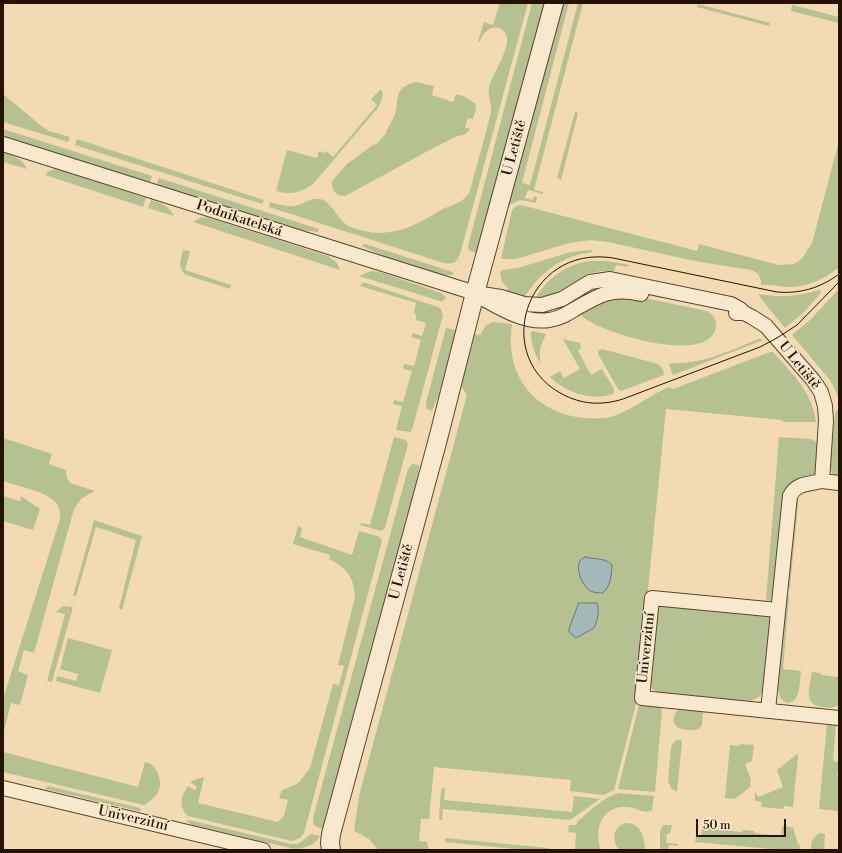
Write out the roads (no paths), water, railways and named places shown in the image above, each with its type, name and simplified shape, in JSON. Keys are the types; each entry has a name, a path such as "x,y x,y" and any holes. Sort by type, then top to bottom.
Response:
{"street":[{"name":"U Letiště","path":"331,850 331,834 554,3"},
{"name":"Podnikatelská","path":"3,144 475,293"},
{"name":"U Letiště","path":"475,293 508,312 542,321 562,317 604,294 627,290 725,311 744,313 771,331 813,380 823,397 826,413 822,481"},
{"path":"768,710 790,496 795,488 799,486 822,481 839,483"},
{"name":"Univerzitní","path":"778,610 652,598 642,698 839,718"},
{"name":"Univerzitní","path":"3,788 263,850"}],"tram line":[{"path":"839,274 825,283 810,289 793,292 777,292 613,258 583,258 558,269 539,286 528,308 524,333 528,357 542,379 566,396 580,401 594,403 616,401 760,347 777,338 797,325 839,282"}]}
